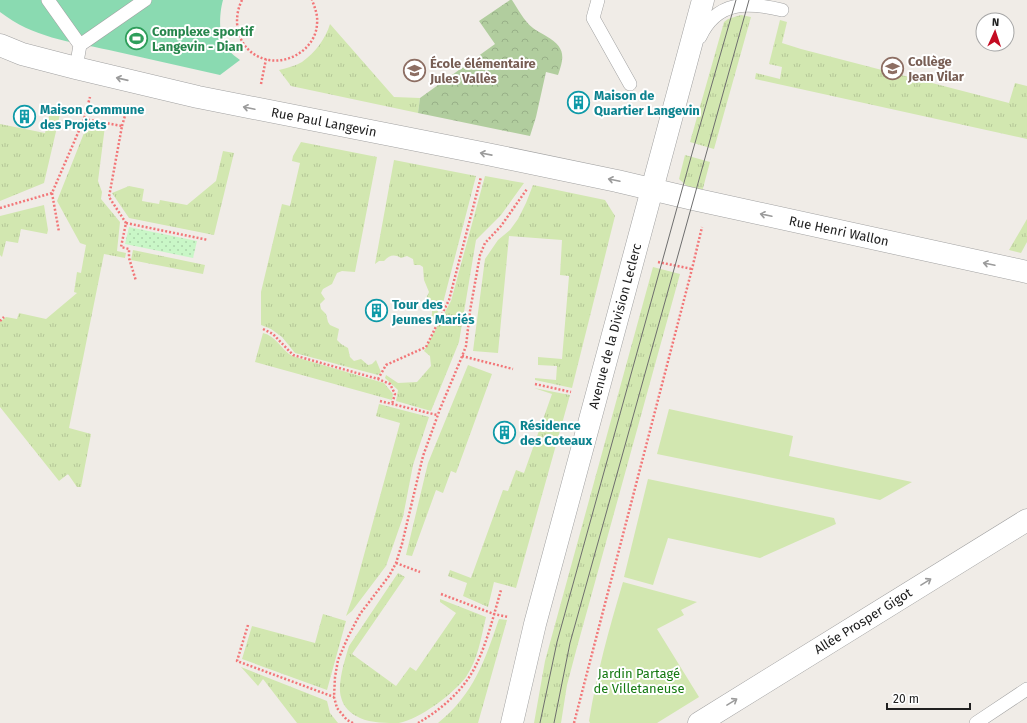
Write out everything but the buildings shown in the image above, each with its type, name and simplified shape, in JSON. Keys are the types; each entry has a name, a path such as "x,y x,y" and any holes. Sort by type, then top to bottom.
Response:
{"street":[{"name":"Avenue de la Division Leclerc","path":"512,723 535,624 703,0"},
{"name":"Rue Paul Langevin","path":"0,45 22,54 86,71 256,109 652,188"},
{"name":"Rue Henri Wallon","path":"652,188 1027,272"},
{"name":"Allée Prosper Gigot","path":"698,723 1027,520"}],"lane":[{"path":"48,0 80,45 86,71"},
{"path":"80,45 145,0"},
{"path":"598,0 593,18 630,84"},
{"path":"752,0 768,7"},
{"path":"679,88 689,77 701,36 709,21 719,13 734,6 748,4 782,10"},
{"path":"976,723 1027,690"}],"path":[{"path":"242,0 237,9 236,22 239,36 246,47 256,55 269,60 282,60 295,56 306,49 314,38 317,25 316,11 312,0"},
{"path":"59,232 52,193 84,119 86,71"},
{"path":"84,119 122,126 109,197 126,223 121,247 129,249 129,258 136,280"},
{"path":"378,378 386,365 426,347 444,312 449,300 487,154"},
{"path":"353,723 347,720 336,708 334,697 338,660 360,614 389,576 396,563 423,456 437,415 466,346 470,311 480,255 485,243 501,226 527,188 535,164"},
{"path":"0,208 52,193"},
{"path":"574,723 704,219 707,214 718,204"},
{"path":"126,223 208,240"},
{"path":"634,257 692,269"},
{"path":"0,321 4,316"},
{"path":"263,329 273,334 293,355 378,378 390,384 395,394 392,404"},
{"path":"462,356 513,369"},
{"path":"534,384 571,392"},
{"path":"380,401 437,415"},
{"path":"396,563 420,572"},
{"path":"418,723 431,716 467,681 483,650 501,590"},
{"path":"442,594 494,614 508,617"},
{"path":"248,625 238,661 334,697"}],"green space":[{"name":"Complexe sportif Langevin - Dian","path":"0,0 223,0 220,19 222,39 228,50 240,60 220,75 65,41 26,28 13,21 0,12"},
{"path":"512,0 521,15 530,25 557,44 562,52 562,62 558,75 546,72 536,117 530,136 418,113 420,98 495,44 479,21"},
{"path":"741,15 751,17 714,149 690,142 724,22 728,19"},
{"path":"780,20 787,22 782,43 801,49 1009,103 1015,83 1027,86 1027,139 755,79 756,73 780,79 782,67 769,64"},
{"path":"330,24 394,97 420,98 418,113 291,86 279,70 297,65 316,50 323,40"},
{"path":"51,108 61,110 44,183 0,201 0,124 45,133"},
{"path":"88,123 105,126 98,181 102,192 101,199 120,222 117,251 126,253 125,258 104,254 69,428 91,434 81,487 77,487 68,474 59,481 0,407 0,322 6,317 17,319 19,313 46,319 77,293 74,292 77,272 81,273 86,245 80,243 57,201"},
{"path":"301,142 377,157 355,272 342,271 337,273 332,284 323,289 321,293 325,299 320,304 321,309 326,314 330,325 339,329 337,340 348,348 350,357 354,361 361,359 368,365 372,364 376,360 381,372 378,375 295,353 282,337 271,329 261,325 261,292 282,204 290,206 300,163 292,161 293,156"},
{"path":"223,151 234,153 214,235 129,218 112,193 129,186 144,189 142,201 159,204 160,200 187,205 216,181"},
{"path":"685,155 710,162 702,192 688,187 679,179"},
{"path":"394,160 476,176 443,303 432,322 430,319 432,310 424,303 429,292 424,280 423,267 420,265 414,265 413,259 407,256 401,258 396,256 388,257 384,261 379,261 375,264"},
{"path":"485,176 524,183 501,215 476,240 459,342 431,411 396,401 398,390 385,378 386,375 398,383 417,382 431,366 430,356 424,351 451,301"},
{"path":"533,185 605,200 615,216 572,388 535,380 535,378 556,380 557,366 538,365 538,357 562,359 569,276 560,275 562,240 509,236 498,353 473,351 485,259 498,240 510,230 518,219"},
{"path":"44,205 48,230 47,234 21,229 18,243 6,241 2,257 0,255 0,216"},
{"path":"1027,219 1027,242 1021,253 1009,250"},
{"path":"129,227 197,241 193,258 125,244"},
{"path":"133,250 205,265 203,274 131,260"},
{"path":"653,267 680,274 576,651 567,685 561,723 534,723 545,661"},
{"path":"263,333 275,340 292,356 384,383 393,394 392,400 255,362"},
{"path":"468,365 492,374 456,473 451,471 443,493 436,490 412,556 406,555 428,463"},
{"path":"534,388 570,395 516,588 494,582 488,607 463,596 467,583 448,576 450,570 471,578 503,490 508,491 516,470 524,473 552,394"},
{"path":"379,404 429,417 413,465 403,517 386,566 352,611 346,616 400,423 376,416"},
{"path":"669,409 793,436 789,456 912,482 880,500 657,454"},
{"path":"648,479 834,518 836,524 760,558 668,538 653,585 624,577"},
{"path":"398,573 405,577 352,654 396,686 410,667 416,671 456,613 440,602 440,599 486,617 479,648 470,670 466,677 453,691 436,705 407,721 399,723 374,722 364,720 346,707 342,701 340,685 349,646"},
{"name":"Jardin Partagé de Villetaneuse","path":"623,582 697,602 681,610 684,615 657,629 699,697 657,723 590,723 589,721 604,651"},
{"path":"323,614 346,621 327,690 242,659 252,626 315,643"},
{"path":"499,619 507,620 478,723 438,723 461,700 477,676"},
{"path":"241,667 327,701 330,713 338,723 297,723 263,679 258,686"}],"tram line":[{"path":"540,723 557,642 736,0"},
{"path":"554,723 570,643 749,0"}],"place":[{"name":"Complexe sportif Langevin - Dian","path":"137,38"},
{"name":"Collège Jean Vilar","path":"892,68"},
{"name":"École élémentaire Jules Vallès","path":"415,70"},
{"name":"Maison de Quartier Langevin","path":"578,102"},
{"name":"Maison Commune des Projets","path":"24,116"},
{"name":"Tour des Jeunes Mariés","path":"377,311"},
{"name":"Résidence des Coteaux","path":"505,432"}]}
